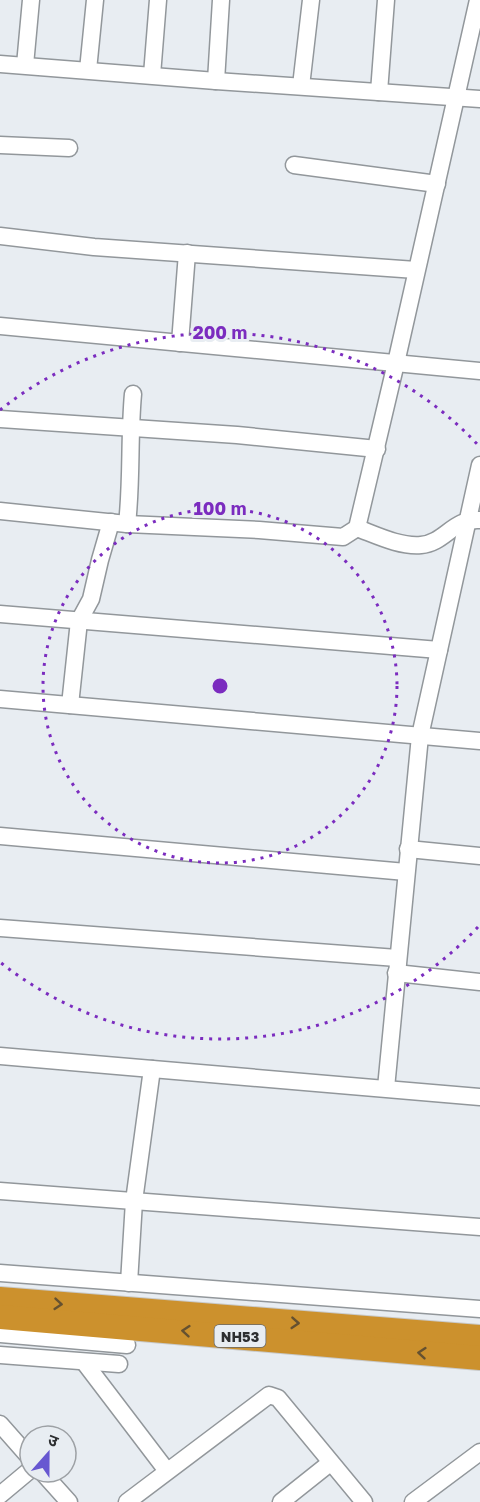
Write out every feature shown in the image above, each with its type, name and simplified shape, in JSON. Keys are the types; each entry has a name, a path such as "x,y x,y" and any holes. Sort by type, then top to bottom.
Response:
{"highway":[{"name":"NH53","path":"0,1299 480,1337"},
{"name":"NH53","path":"0,1317 131,1336 480,1358"}],"street":[{"path":"25,65 31,0"},
{"path":"88,70 96,0"},
{"path":"152,75 158,0"},
{"path":"216,81 221,0"},
{"path":"301,86 311,0"},
{"path":"379,92 386,0"},
{"path":"0,511 118,523 343,537 357,528 377,449 478,0"},
{"path":"0,63 480,99"},
{"path":"0,145 69,148"},
{"path":"294,165 437,184"},
{"path":"0,236 94,247 416,270"},
{"path":"180,343 187,254"},
{"path":"0,326 480,371"},
{"path":"70,705 79,621 92,599 100,560 131,489 130,427 133,394"},
{"path":"0,419 237,435 377,449"},
{"path":"386,1088 420,736 439,650 474,520 480,465"},
{"path":"357,528 404,543 421,545 435,541 474,520"},
{"path":"0,614 439,650"},
{"path":"0,699 480,741"},
{"path":"0,836 406,872"},
{"path":"408,849 480,856"},
{"path":"0,928 396,966 480,982"},
{"path":"0,1056 480,1097"},
{"path":"129,1283 134,1201 152,1069"},
{"path":"0,1191 480,1227"},
{"path":"0,1272 480,1310"},
{"path":"0,1334 131,1336 107,1389"},
{"path":"0,1355 119,1364"},
{"path":"84,1362 107,1389 167,1471"},
{"path":"128,1502 269,1395 278,1398 364,1502"},
{"path":"0,1424 18,1444"},
{"path":"412,1502 480,1452"},
{"path":"281,1502 330,1463"},
{"path":"0,1495 18,1480"},
{"path":"53,1484 69,1502"}]}
